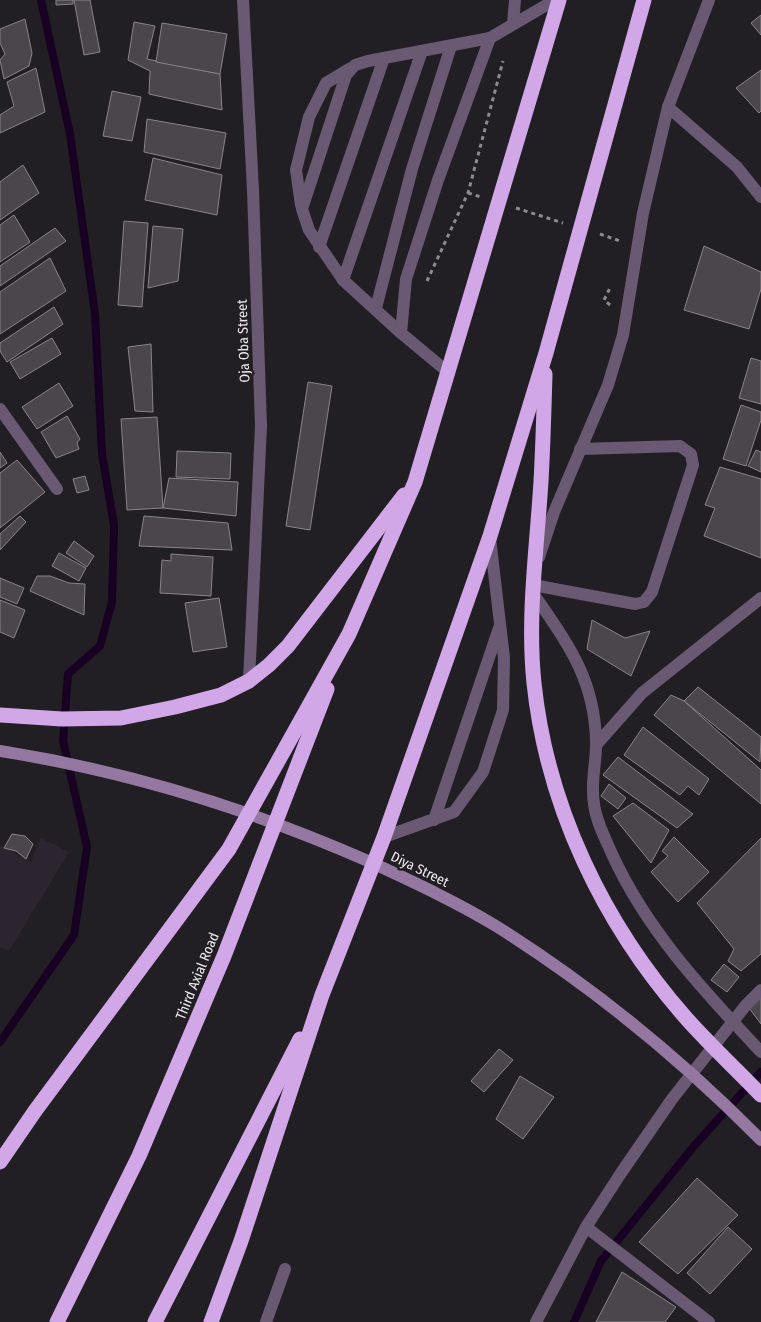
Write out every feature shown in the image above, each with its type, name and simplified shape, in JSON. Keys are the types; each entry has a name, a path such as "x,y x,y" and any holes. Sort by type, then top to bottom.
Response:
{"highway":[{"path":"0,1162 41,1103 229,849 349,634 415,482 560,0"},
{"path":"211,1322 241,1241 322,995 384,837 490,536 546,353 644,0"},
{"path":"546,353 541,481 533,584 534,682 541,732 556,789 575,843 597,889 624,936 655,980 686,1018 761,1095"},
{"path":"0,715 62,719 121,718 220,695 249,681 269,666 288,646 415,482"},
{"name":"Third Axial Road","path":"57,1322 143,1147 224,956 349,634"},
{"path":"154,1322 322,995"}],"main road":[{"name":"Diya Street","path":"0,751 111,773 190,794 262,817 419,884 496,926 579,982 659,1045 713,1092 761,1140"}],"street":[{"name":"Oja Oba Street","path":"243,0 253,190 261,426 249,681"},
{"path":"513,24 515,0"},
{"path":"449,373 342,280 309,230 302,209 296,170 309,117 326,82 355,65 490,38 555,0"},
{"path":"709,0 668,107 643,213 623,335 608,385 580,449 533,584 582,670 596,716 597,744 593,769 594,804 604,836 625,883 659,935 696,982 761,1052"},
{"path":"402,333 406,279 438,180 490,38"},
{"path":"376,308 412,169 451,46"},
{"path":"342,280 422,51"},
{"path":"319,247 384,58"},
{"path":"302,209 346,75 355,65"},
{"path":"668,107 738,167 761,197"},
{"path":"0,409 57,489"},
{"path":"533,584 635,604 644,602 652,592 693,465 691,454 680,446 580,449"},
{"path":"384,837 454,812 482,772 486,763 503,710 504,658 490,536"},
{"path":"597,744 642,693 761,598"},
{"path":"434,820 501,623"},
{"path":"536,1322 586,1227 672,1099 746,1005 761,990"},
{"path":"586,1227 708,1322"},
{"path":"266,1322 285,1268"}],"path":[{"path":"425,284 468,193 513,24"},
{"path":"468,193 487,199"},
{"path":"506,205 573,226"},
{"path":"592,232 630,244"}],"shaded area":[{"path":"41,838 69,852 9,951 0,947 0,845 31,862"}],"building":[{"path":"56,0 73,0 73,4 56,5"},
{"path":"74,0 90,0 100,52 84,55"},
{"path":"761,15 761,35 751,23"},
{"path":"25,19 32,53 29,66 4,79 0,60 5,54 0,43 0,29"},
{"path":"134,22 155,26 147,59 220,74 222,110 149,94 150,71 128,60"},
{"path":"162,23 227,34 220,74 156,62"},
{"path":"36,68 45,112 0,133 0,115 14,106 7,82"},
{"path":"761,70 761,111 759,113 736,88"},
{"path":"112,91 141,97 132,141 103,136"},
{"path":"147,119 226,133 220,169 144,152"},
{"path":"153,158 222,175 217,215 145,200"},
{"path":"23,165 39,193 0,220 0,182"},
{"path":"14,215 30,242 0,262 0,225"},
{"path":"124,221 148,223 142,307 118,305"},
{"path":"153,226 183,229 178,281 148,288"},
{"path":"55,228 66,241 0,286 0,266"},
{"path":"704,246 761,272 761,289 749,329 684,310"},
{"path":"50,258 66,291 0,334 0,292"},
{"path":"54,307 63,324 7,362 0,351 0,343"},
{"path":"52,338 61,354 20,379 10,362"},
{"path":"151,344 153,412 135,411 128,347"},
{"path":"751,358 761,361 761,404 739,398"},
{"path":"308,382 332,386 310,530 286,526"},
{"path":"59,383 73,406 37,429 22,407"},
{"path":"741,405 761,412 761,420 746,466 723,459"},
{"path":"67,416 80,439 77,443 79,449 56,458 41,432"},
{"path":"157,417 163,508 127,510 121,419"},
{"path":"756,450 761,452 761,472 748,466"},
{"path":"177,451 231,453 230,479 176,477"},
{"path":"0,452 7,463 0,468"},
{"path":"17,460 45,492 0,528 0,473"},
{"path":"720,467 761,479 761,558 704,536 715,508 705,505"},
{"path":"85,476 89,490 77,493 73,479"},
{"path":"169,478 238,482 236,516 163,508"},
{"path":"20,516 26,522 0,550 0,534"},
{"path":"144,516 228,523 232,550 139,546"},
{"path":"74,541 94,556 87,567 66,553"},
{"path":"59,553 86,568 79,581 52,566"},
{"path":"171,554 213,557 211,596 160,593 162,560 171,561"},
{"path":"37,576 50,576 69,583 85,584 84,615 30,591"},
{"path":"0,578 24,588 17,604 0,597"},
{"path":"219,598 227,647 193,652 185,603"},
{"path":"0,600 25,610 14,638 0,632"},
{"path":"592,620 625,638 650,631 631,676 587,649"},
{"path":"698,687 761,737 760,762 684,701"},
{"path":"671,695 684,701 761,770 761,804 654,715"},
{"path":"643,727 709,779 699,795 688,786 680,795 624,755"},
{"path":"618,757 693,814 677,828 603,775"},
{"path":"609,784 626,798 618,809 601,796"},
{"path":"633,803 669,830 651,863 613,816"},
{"path":"12,834 25,836 33,844 26,859 16,851 4,848"},
{"path":"674,837 709,872 678,902 651,872 668,856 662,851"},
{"path":"761,838 761,954 741,971 728,961 734,949 697,903"},
{"path":"724,964 739,977 727,992 711,980"},
{"path":"761,998 761,1024 749,1008"},
{"path":"499,1049 513,1060 484,1092 471,1081"},
{"path":"520,1076 554,1097 523,1139 496,1119"},
{"path":"697,1178 738,1215 678,1274 639,1242"},
{"path":"728,1227 752,1249 710,1294 687,1273"},
{"path":"622,1272 676,1307 665,1322 596,1322"}],"waterway":[{"path":"0,1042 74,935 87,847 63,741 68,674 100,646 112,602 114,525 102,454 95,314 70,134 41,0"},
{"path":"574,1322 601,1261 694,1146 761,1072"}]}
